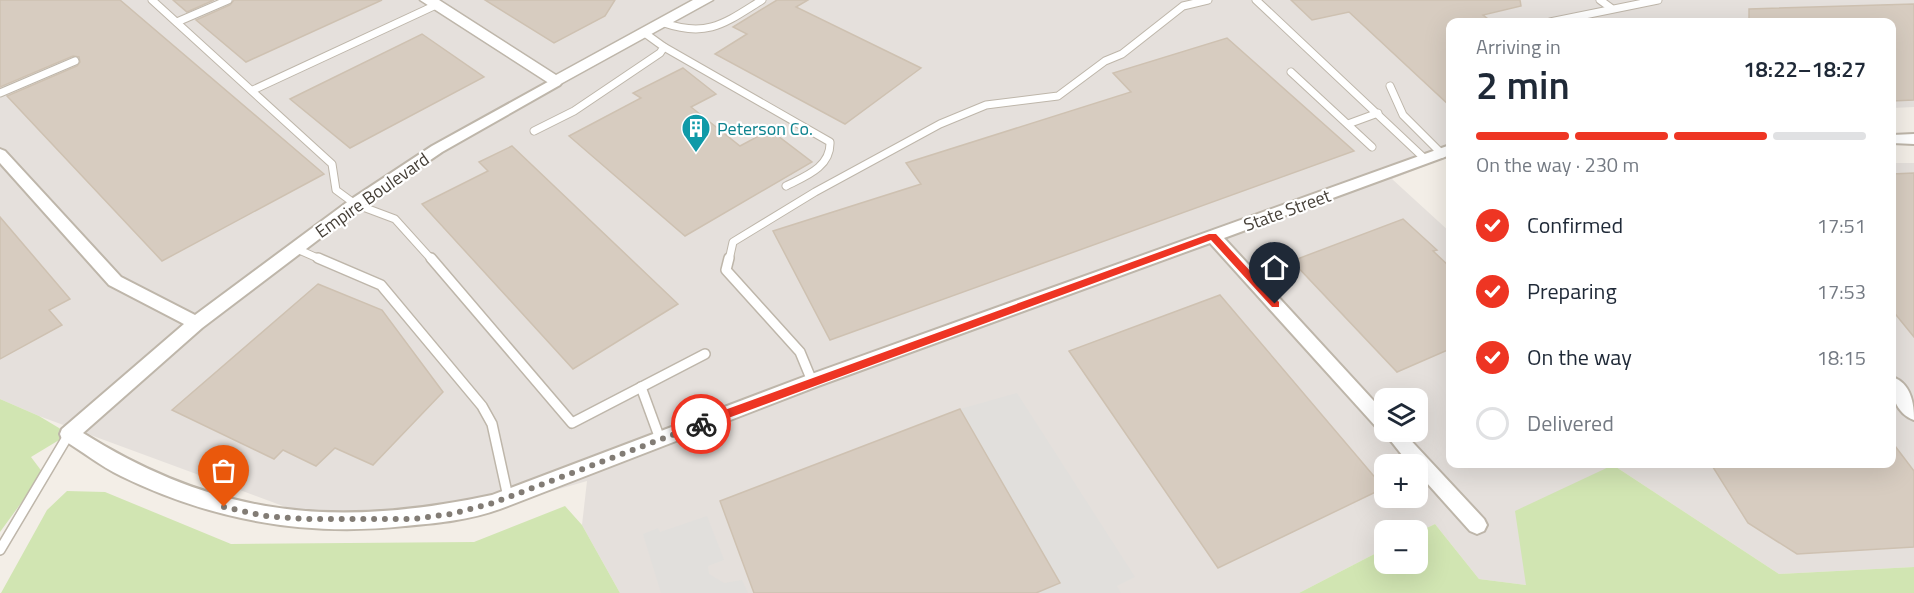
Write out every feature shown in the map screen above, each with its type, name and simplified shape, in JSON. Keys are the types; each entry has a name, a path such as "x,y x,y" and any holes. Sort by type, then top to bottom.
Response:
{"street":[{"name":"Empire Boulevard","path":"69,434 196,323 355,204 437,149 705,0"},
{"path":"432,3 555,82"},
{"path":"1896,139 1914,139"},
{"path":"0,154 115,281 196,323"},
{"name":"State Street","path":"69,434 135,474 224,507 265,516 304,519 413,519 451,514 508,497 812,381 1439,154"},
{"path":"1213,236 1374,413"},
{"path":"1896,389 1914,412"},
{"path":"1401,442 1477,525"}],"lane":[{"path":"152,0 332,164 336,189 355,204 395,219 406,229 572,423 705,354"},
{"path":"177,22 228,0"},
{"path":"664,23 693,33 714,29 762,0"},
{"path":"812,381 800,352 726,270 734,242 815,192 940,124 986,105 1058,96 1105,61 1122,54 1183,6 1208,0"},
{"path":"1256,0 1378,113 1439,154"},
{"path":"1600,0 1611,8"},
{"path":"1567,18 1633,2 1658,0"},
{"path":"253,90 432,3"},
{"path":"646,34 723,83 830,142 831,153 824,163 786,186"},
{"path":"534,131 574,111 647,63 664,46"},
{"path":"0,93 75,61"},
{"path":"1291,72 1372,147"},
{"path":"1390,86 1403,115 1439,154"},
{"path":"1348,124 1378,113"},
{"path":"297,249 381,285 482,406 492,424 508,497"},
{"path":"641,387 660,439"},
{"path":"0,550 69,434"}],"shaded area":[{"path":"0,0 1914,0 1914,107 1896,108 1896,18 1446,18 1446,158 1392,179 1446,228 1446,468 1611,468 1527,585 1479,579 1435,524 1428,527 1428,520 1374,520 1374,554 1299,593 620,593 582,525 587,481 545,493 318,519 39,416 0,399"},
{"path":"1896,163 1914,163 1914,567 1779,574 1618,468 1896,468"},
{"path":"1017,393 1135,577 1117,586 1121,593 1036,593 1059,582 960,409"},
{"path":"707,516 724,560 708,566 709,574 724,583 742,580 748,593 661,593 643,534 658,528 660,532"}],"green space":[{"path":"0,399 39,416 69,434 31,457 43,473 0,532"},
{"path":"1607,468 1618,468 1779,574 1914,567 1914,593 1299,593 1374,554 1374,574 1428,574 1428,527 1435,524 1479,579 1526,585 1515,511"},
{"path":"67,491 105,492 231,544 474,542 565,506 582,525 620,593 1,593 47,510"}],"building":[{"path":"0,0 120,0 324,174 162,261 7,96 77,66 80,62 79,57 73,56 0,87"},
{"path":"173,0 214,0 187,12"},
{"path":"234,0 382,0 246,62 196,20 230,5"},
{"path":"485,0 615,0 605,16 554,43"},
{"path":"777,0 808,0 796,7 921,68 845,124 715,54 747,34 733,27"},
{"path":"1291,0 1520,0 1521,6 1483,15 1487,18 1446,18 1446,102 1349,12 1312,20"},
{"path":"1914,4 1914,100 1896,101 1896,18 1749,18 1749,9"},
{"path":"422,34 484,77 350,148 290,99"},
{"path":"1227,38 1354,151 830,340 773,231 921,184 906,163 1131,92 1113,73"},
{"name":"Peterson Co.","path":"683,68 716,94 691,107 740,146 770,130 812,162 685,236 569,136 641,98 633,93"},
{"path":"512,146 678,304 573,369 422,204 488,171 479,162"},
{"path":"1914,173 1914,337 1896,315 1896,174"},
{"path":"0,217 70,299 49,310 62,325 0,359"},
{"path":"1403,219 1437,250 1433,251 1446,263 1446,351 1397,372 1292,261"},
{"path":"318,284 382,310 443,392 373,465 335,448 316,466 283,450 274,459 172,410"},
{"path":"1220,295 1374,476 1374,493 1218,568 1069,351"},
{"path":"960,409 1060,583 1036,593 754,593 720,501"},
{"path":"1896,447 1914,471 1914,547 1797,554 1748,523 1714,468 1896,468"}],"way so far":[{"path":"224,507 265,516 304,519 413,519 451,514 493,503 701,424"}],"place":[{"name":"Peterson Co.","path":"696,154"}],"route":[{"path":"701,424 812,381 1213,236 1275,304"}]}
